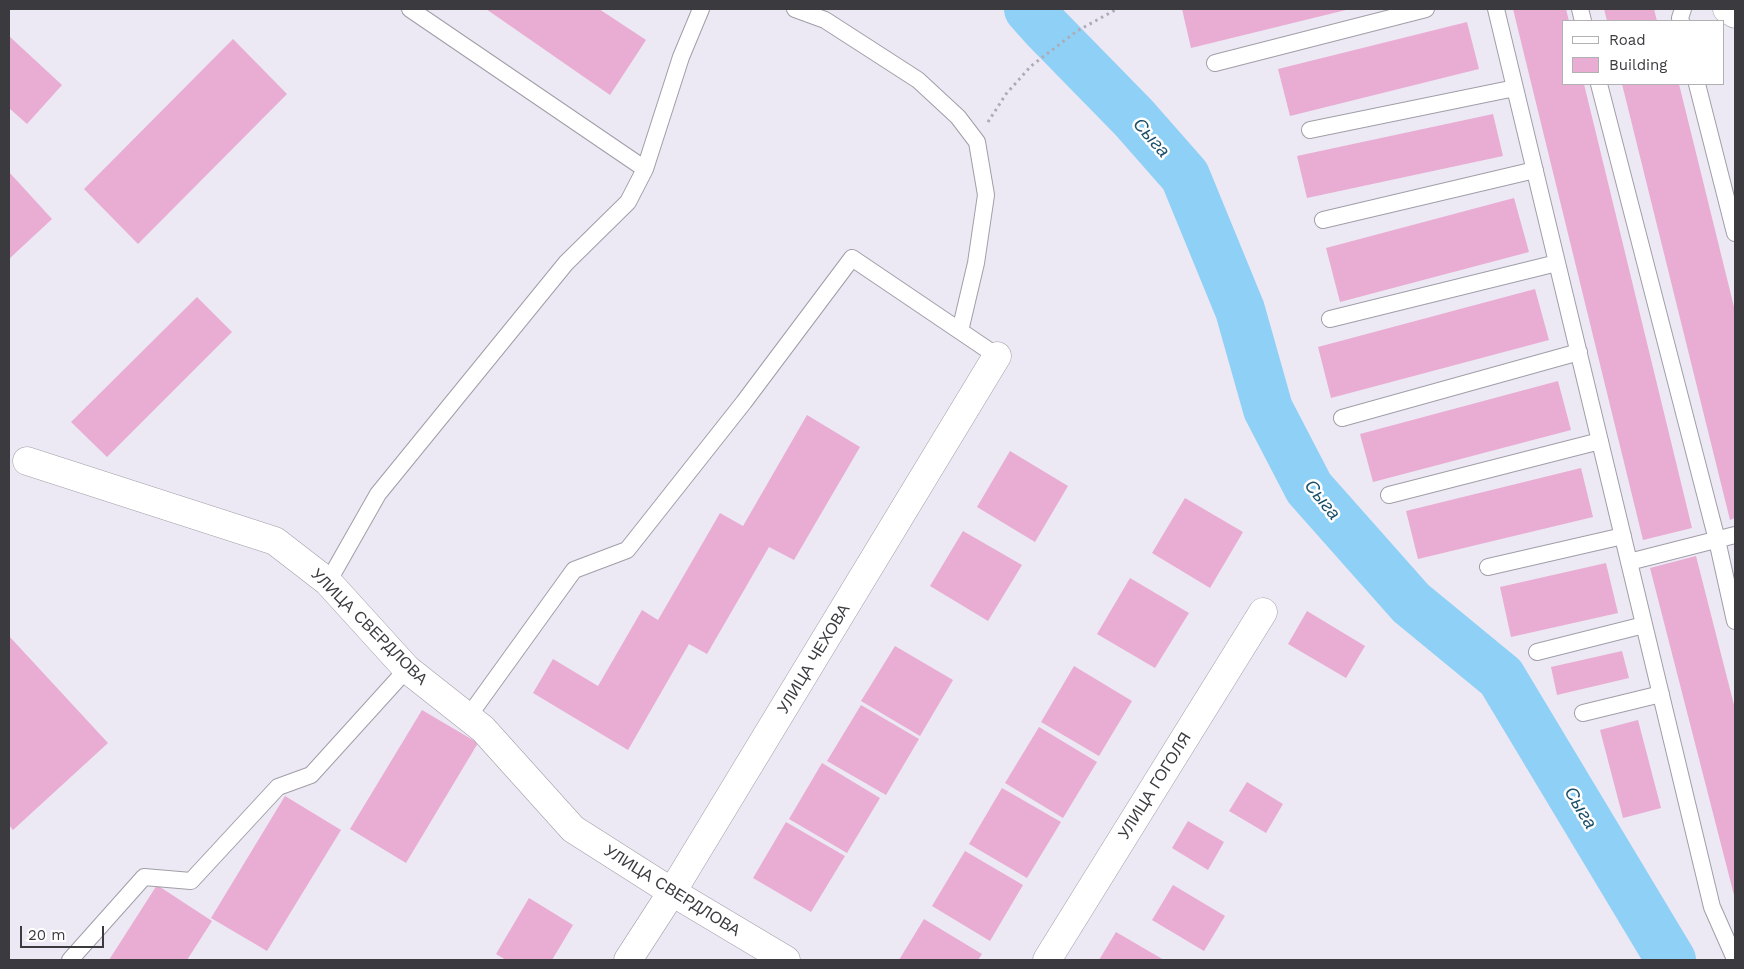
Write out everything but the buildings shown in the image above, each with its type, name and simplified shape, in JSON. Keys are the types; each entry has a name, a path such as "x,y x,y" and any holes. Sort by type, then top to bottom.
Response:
{"street":[{"path":"1727,9 1735,14"},
{"name":"УЛИЦА ЧЕХОВА","path":"628,960 672,892 997,356"},
{"name":"УЛИЦА СВЕРДЛОВА","path":"27,461 275,541 328,582 407,669 483,729 573,830 786,960"},
{"name":"УЛИЦА ГОГОЛЯ","path":"1047,960 1263,612"}],"lane":[{"path":"410,9 645,169"},
{"path":"328,582 378,494 566,264 628,202 645,169 681,57 701,9"},
{"path":"795,9 825,20 918,80 958,116 977,142 986,195 976,263 960,331"},
{"path":"1215,63 1426,9"},
{"path":"1496,9 1712,907 1735,959"},
{"path":"1600,85 1717,540 1735,621"},
{"path":"1697,85 1735,232"},
{"path":"1310,130 1515,88"},
{"path":"1323,220 1535,170"},
{"path":"468,717 574,570 627,550 744,402 852,258 997,356"},
{"path":"1330,318 1557,263"},
{"path":"1342,418 1579,352"},
{"path":"1389,495 1600,441"},
{"path":"1629,562 1735,535"},
{"path":"1488,567 1623,536"},
{"path":"1537,652 1644,625"},
{"path":"70,960 144,877 191,881 278,787 312,775 407,669"},
{"path":"1583,713 1661,694"}],"path":[{"path":"977,142 1006,94 1031,66 1077,31 1117,9"}],"waterway":[{"name":"Сыга","path":"1029,9 1134,118 1185,176 1240,310 1268,409 1309,488 1411,603 1501,677 1671,960"}]}
